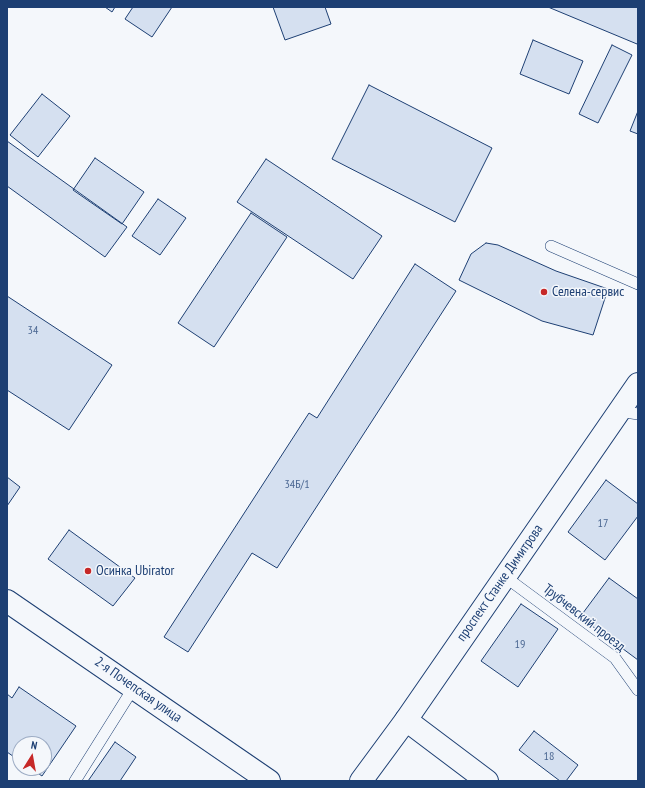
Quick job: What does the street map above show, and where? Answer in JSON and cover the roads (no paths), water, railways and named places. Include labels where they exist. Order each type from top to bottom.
[{"type":"main road","name":"проспект Станке Димитрова","points":[[361,781],[406,720],[504,576],[629,412],[638,384]]},
{"type":"main road","name":"2-я Почепская улица","points":[[7,601],[269,781]]},
{"type":"main road","points":[[406,720],[487,781]]},
{"type":"lane","points":[[551,246],[638,284]]},
{"type":"lane","name":"Трубчевский проезд","points":[[504,576],[615,658],[638,690]]},
{"type":"lane","points":[[75,781],[134,687]]},
{"type":"place","name":"Селена-сервис","points":[[544,292]]},
{"type":"place","name":"Осинка Ubirator","points":[[88,571]]}]
